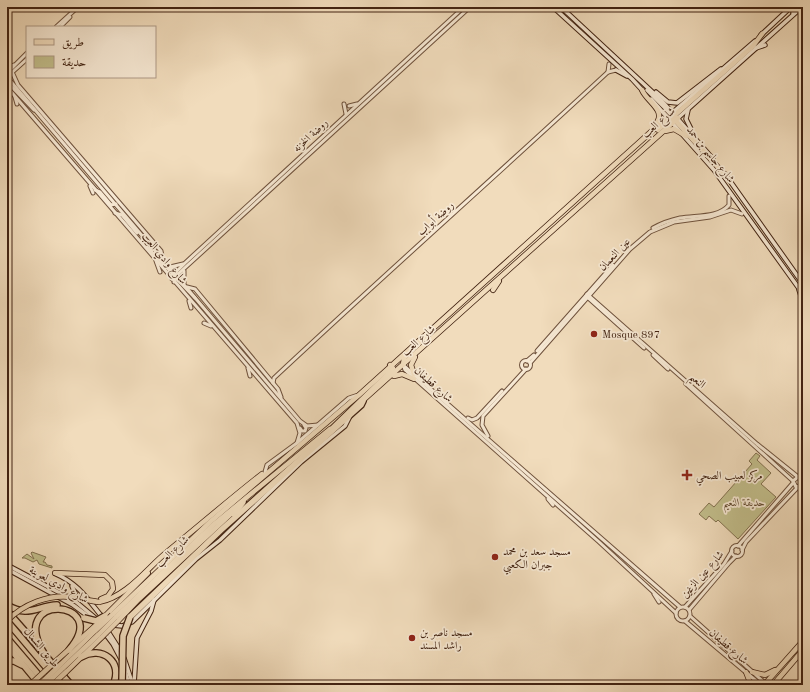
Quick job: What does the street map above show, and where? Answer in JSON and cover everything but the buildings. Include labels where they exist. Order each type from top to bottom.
[{"type":"highway","points":[[122,685],[123,636],[130,617],[221,530],[352,413],[363,401]]},
{"type":"highway","points":[[294,464],[301,462]]},
{"type":"highway","points":[[221,530],[243,502]]},
{"type":"highway","points":[[196,559],[227,525]]},
{"type":"highway","points":[[7,605],[19,611],[28,612],[60,605],[71,608],[84,618],[96,621],[112,616]]},
{"type":"highway","points":[[45,655],[36,640],[35,629],[39,618],[46,612],[53,609],[69,611],[79,621],[79,637],[69,650]]},
{"type":"highway","points":[[7,611],[71,685]]},
{"type":"highway","name":"طريق الشمال","points":[[7,621],[61,685]]},
{"type":"highway","name":"طريق الشمال","points":[[7,638],[46,685]]},
{"type":"highway","points":[[7,645],[39,685]]},
{"type":"highway","points":[[81,657],[94,652],[109,657],[116,671],[113,685]]},
{"type":"highway","points":[[7,660],[17,662],[28,671]]},
{"type":"main road","name":"شارع جاسم بن حمد","points":[[553,7],[673,117],[686,136],[714,170],[803,294]]},
{"type":"main road","name":"شارع جاسم بن حمد","points":[[561,7],[639,78],[673,117],[708,152],[803,284]]},
{"type":"main road","name":"شارع العب","points":[[112,616],[248,496],[329,430],[418,353],[640,150],[724,68],[791,7]]},
{"type":"main road","points":[[791,17],[797,7]]},
{"type":"main road","name":"شارع العب","points":[[112,616],[176,555],[298,444],[360,395],[392,364],[634,147],[705,92],[802,7]]},
{"type":"main road","points":[[616,172],[636,148],[751,48],[762,34]]},
{"type":"main road","points":[[755,48],[765,45]]},
{"type":"main road","points":[[605,54],[612,57],[632,74],[726,176]]},
{"type":"main road","points":[[639,78],[666,100],[675,104],[682,101],[716,71],[724,68]]},
{"type":"main road","points":[[616,70],[632,79]]},
{"type":"main road","points":[[634,147],[637,141],[657,123],[659,117],[657,108],[642,90]]},
{"type":"main road","points":[[705,92],[688,110],[686,119],[689,127],[707,148],[708,152]]},
{"type":"main road","points":[[640,150],[645,148],[667,129],[677,130],[686,136]]},
{"type":"main road","points":[[714,170],[725,190]]},
{"type":"main road","points":[[584,205],[591,195]]},
{"type":"main road","points":[[747,221],[761,234]]},
{"type":"main road","points":[[546,235],[562,225]]},
{"type":"main road","points":[[493,290],[506,272]]},
{"type":"main road","points":[[795,282],[802,299]]},
{"type":"main road","points":[[329,430],[392,370],[392,364],[403,365],[404,358],[436,325]]},
{"type":"main road","points":[[436,336],[449,329]]},
{"type":"main road","points":[[381,385],[400,374],[406,374],[414,377],[412,364],[418,353]]},
{"type":"main road","points":[[55,573],[86,595],[105,620],[117,626],[130,624],[196,559],[220,540],[301,462],[345,426],[352,413]]},
{"type":"main road","points":[[7,621],[23,608],[47,599],[70,596],[99,600],[110,599],[121,593],[166,553],[298,444]]},
{"type":"main road","points":[[31,685],[81,657],[98,632],[112,616],[139,599],[248,496]]},
{"type":"main road","points":[[39,685],[61,667],[98,632],[138,582],[166,553]]},
{"type":"main road","points":[[138,582],[176,555]]},
{"type":"main road","name":"شارع وادي لعوينة","points":[[7,565],[64,595],[91,613],[109,632],[123,655],[134,685]]},
{"type":"main road","name":"شارع وادي لعوينة","points":[[7,569],[73,605],[93,620],[113,644],[124,667],[130,685]]},
{"type":"main road","points":[[55,573],[105,574],[112,582],[113,589],[108,596],[99,600]]},
{"type":"main road","points":[[64,595],[72,596],[75,593],[69,582]]},
{"type":"main road","points":[[134,685],[136,641],[141,628],[151,611],[154,600]]},
{"type":"main road","points":[[52,685],[69,650],[98,632]]},
{"type":"main road","points":[[764,685],[803,642]]},
{"type":"main road","points":[[773,685],[772,681],[803,642]]},
{"type":"main road","points":[[773,685],[803,650]]},
{"type":"main road","points":[[752,672],[767,675],[782,666]]},
{"type":"main road","points":[[46,685],[61,667]]},
{"type":"main road","points":[[746,672],[751,685]]},
{"type":"street","points":[[57,26],[80,7]]},
{"type":"street","points":[[61,26],[80,7]]},
{"type":"street","name":"روضة الخزنه","points":[[175,275],[184,269],[346,114],[464,7]]},
{"type":"street","name":"روضة الخزنه","points":[[175,275],[185,263],[199,253],[470,7]]},
{"type":"street","points":[[7,73],[26,54]]},
{"type":"street","points":[[7,77],[26,60]]},
{"type":"street","points":[[7,68],[16,64]]},
{"type":"street","points":[[608,72],[609,64]]},
{"type":"street","name":"روضة أبواب","points":[[274,378],[608,72],[616,70]]},
{"type":"street","name":"شارع وادي العب","points":[[12,72],[19,86],[39,114],[86,172],[116,204],[170,267],[175,275],[188,287],[199,302],[303,424]]},
{"type":"street","name":"شارع وادي العب","points":[[7,77],[85,162],[161,251],[163,260]]},
{"type":"street","points":[[13,84],[19,86]]},
{"type":"street","points":[[7,86],[10,85],[30,108],[36,108]]},
{"type":"street","name":"شارع وادي العب","points":[[7,86],[88,181],[94,192],[137,237],[189,300],[299,426]]},
{"type":"street","points":[[14,96],[17,104]]},
{"type":"street","points":[[349,106],[359,103]]},
{"type":"street","points":[[344,104],[346,114]]},
{"type":"street","points":[[345,121],[352,109]]},
{"type":"street","points":[[26,115],[34,118]]},
{"type":"street","points":[[85,162],[86,172]]},
{"type":"street","points":[[94,192],[100,192],[111,205],[116,204]]},
{"type":"street","points":[[729,196],[729,205],[734,206],[731,210],[742,214]]},
{"type":"street","name":"عين النعمان","points":[[529,362],[628,248],[649,230],[674,219],[717,212],[729,205]]},
{"type":"street","name":"عين النعمان","points":[[587,296],[630,249],[656,229],[674,222],[710,217],[731,210]]},
{"type":"street","points":[[115,213],[122,215],[142,236]]},
{"type":"street","points":[[130,236],[137,237]]},
{"type":"street","points":[[143,245],[152,251],[175,275],[173,281]]},
{"type":"street","points":[[155,259],[160,272]]},
{"type":"street","points":[[170,267],[185,263]]},
{"type":"street","points":[[184,269],[183,278],[185,284]]},
{"type":"street","points":[[173,281],[177,279],[199,302]]},
{"type":"street","name":"شارع وادي العب","points":[[188,287],[195,289],[279,390],[281,399]]},
{"type":"street","name":"النعيم","points":[[587,296],[757,444],[798,477],[803,479]]},
{"type":"street","name":"النعيم","points":[[587,296],[798,487]]},
{"type":"street","points":[[189,300],[191,308]]},
{"type":"street","points":[[204,323],[212,326]]},
{"type":"street","points":[[217,323],[223,324]]},
{"type":"street","points":[[468,418],[472,420],[477,418],[522,367],[523,362],[529,362],[530,368],[526,369],[485,413],[482,422],[488,436]]},
{"type":"street","name":"شارع قطيفان","points":[[403,365],[405,370],[450,406],[680,607]]},
{"type":"street","points":[[248,366],[250,376]]},
{"type":"street","points":[[254,367],[261,369]]},
{"type":"street","points":[[522,367],[526,369]]},
{"type":"street","name":"شارع قطيفان","points":[[414,377],[676,613]]},
{"type":"street","points":[[269,379],[274,378],[273,383]]},
{"type":"street","name":"شارع العب","points":[[298,444],[349,398],[360,395]]},
{"type":"street","points":[[450,406],[462,413]]},
{"type":"street","points":[[477,418],[477,421],[482,422]]},
{"type":"street","points":[[299,426],[302,431],[305,431],[306,428],[303,424]]},
{"type":"street","points":[[303,424],[309,426],[318,425]]},
{"type":"street","points":[[298,444],[300,433],[299,426]]},
{"type":"street","points":[[522,466],[528,475]]},
{"type":"street","name":"شارع عين الزغين","points":[[738,546],[798,477]]},
{"type":"street","points":[[742,550],[738,546],[734,547],[732,551],[736,556],[741,555],[746,542],[798,487],[803,484]]},
{"type":"street","points":[[798,487],[803,489]]},
{"type":"street","points":[[545,495],[553,505]]},
{"type":"street","name":"شارع عين الزغين","points":[[684,607],[724,564],[732,551]]},
{"type":"street","name":"شارع عين الزغين","points":[[689,610],[736,556]]},
{"type":"street","points":[[615,561],[622,563]]},
{"type":"street","points":[[648,587],[659,602]]},
{"type":"street","points":[[680,607],[684,607],[689,610],[690,616],[685,621],[678,620],[676,613],[680,607]]},
{"type":"street","name":"شارع قطيفان","points":[[690,616],[752,672],[764,685]]},
{"type":"street","name":"شارع قطيفان","points":[[685,621],[746,672],[764,685]]},
{"type":"green space","name":"حديقة النعيم","points":[[756,453],[760,456],[757,460],[771,473],[761,484],[776,497],[738,539],[718,520],[716,522],[709,516],[706,520],[699,514],[709,503],[714,507],[752,464],[749,461]]},
{"type":"green space","points":[[32,552],[46,557],[43,562],[52,566],[52,568],[39,564],[37,560],[33,562],[22,558],[27,554],[34,559],[31,553]]},
{"type":"place","name":"Mosque 897","points":[[594,334]]},
{"type":"place","name":"مركز لعبيب الصحي","points":[[687,475]]},
{"type":"place","name":"مسجد سعد بن محمد جبران الكعبي","points":[[495,557]]},
{"type":"place","name":"مسجد ناصر بن راشد المسند","points":[[412,638]]}]
